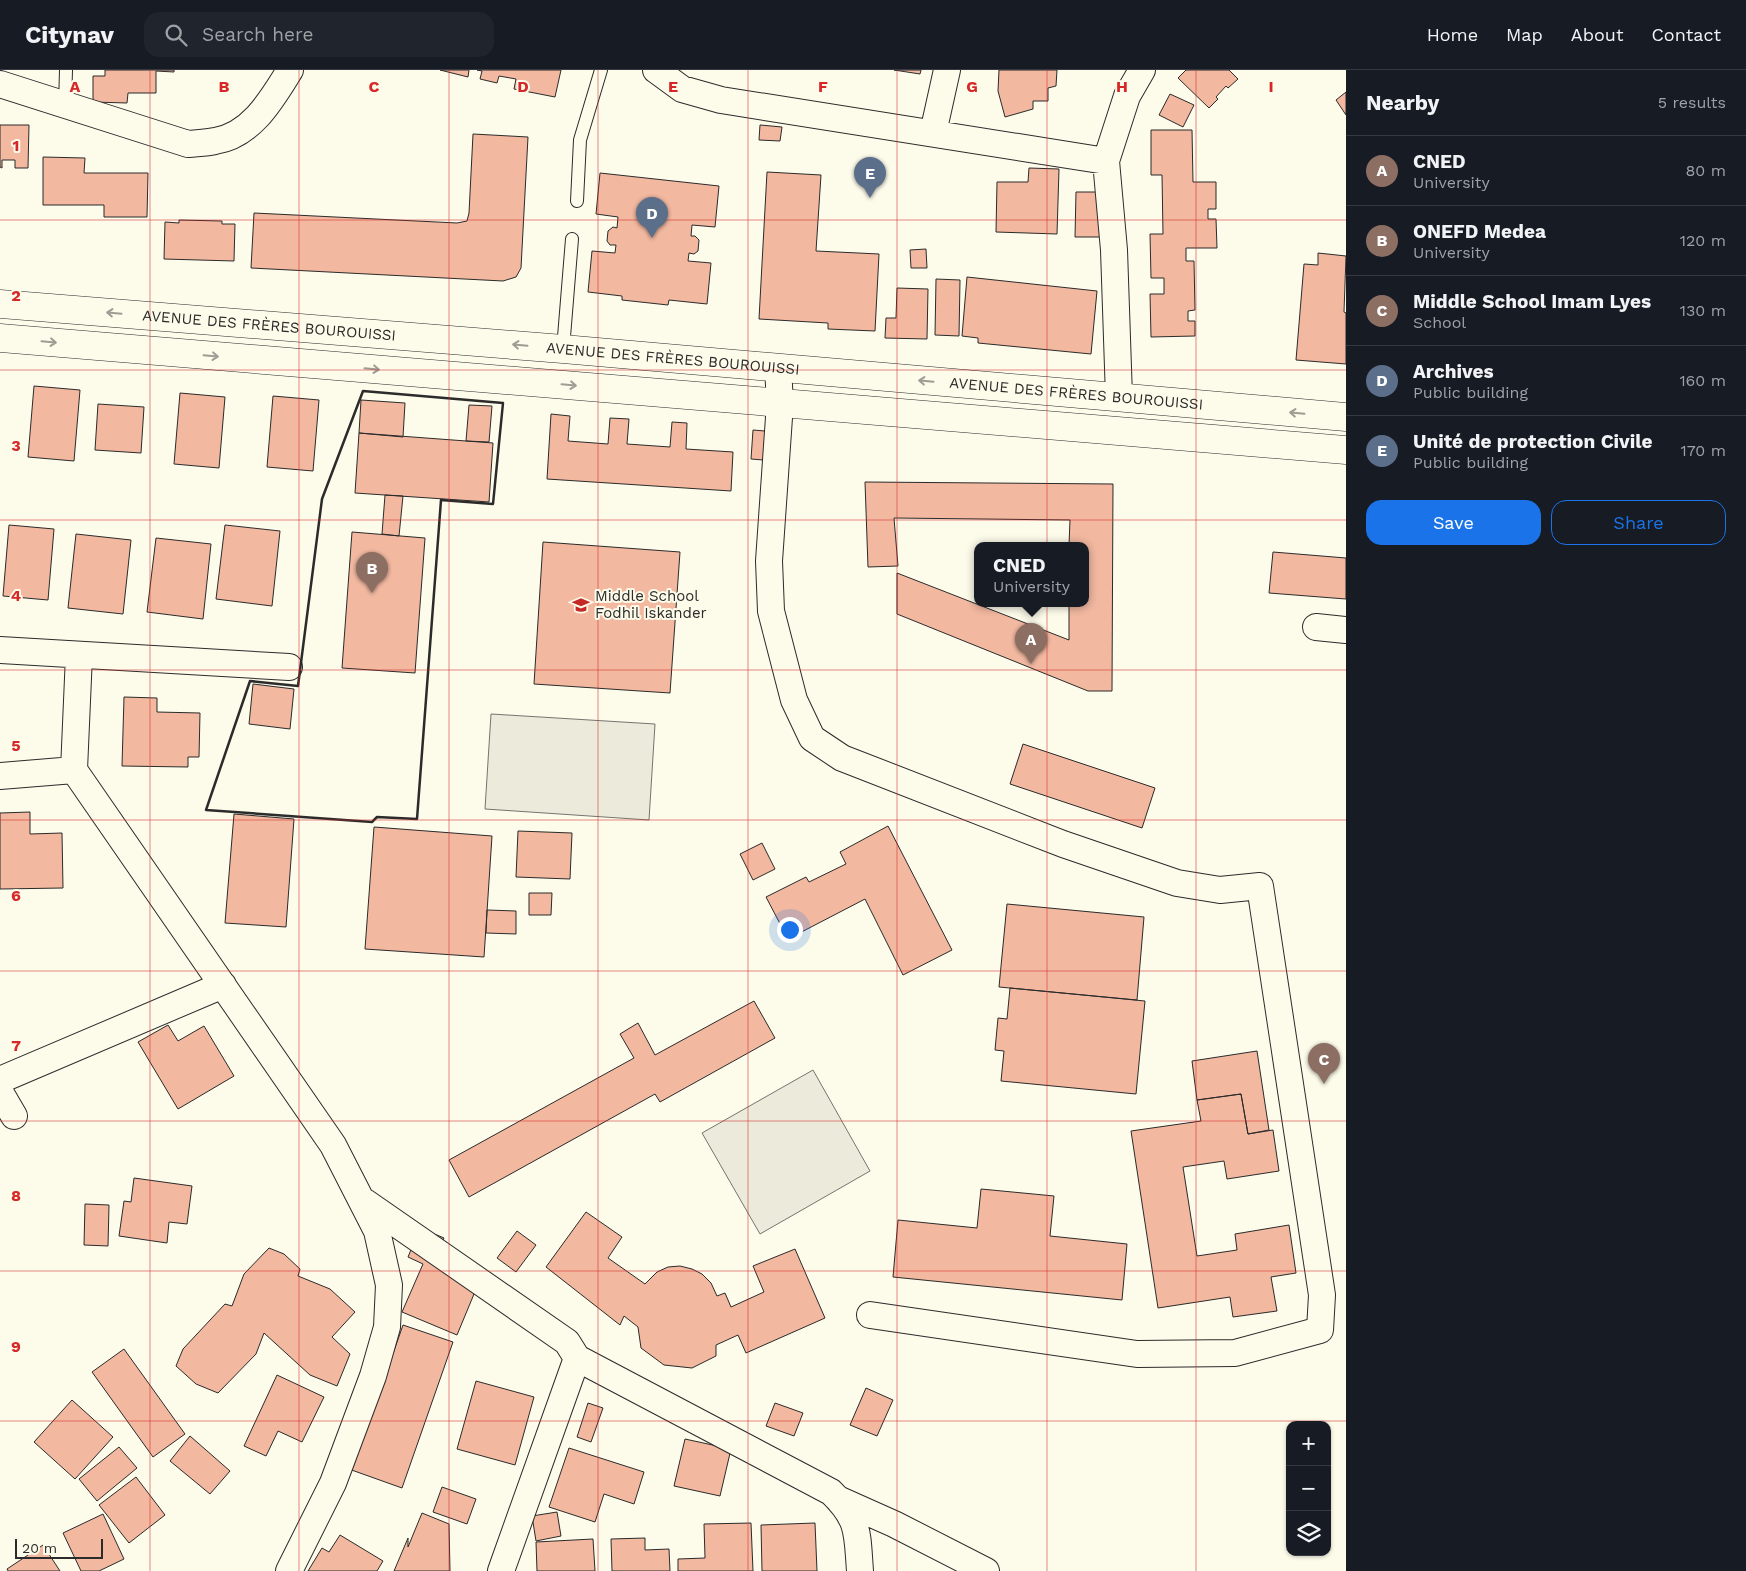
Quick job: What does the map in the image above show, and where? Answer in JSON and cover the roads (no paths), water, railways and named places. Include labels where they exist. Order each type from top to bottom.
[{"type":"main road","name":"AVENUE DES FRÈRES BOUROUISSI","points":[[0,304],[563,349],[1346,417]]},
{"type":"main road","points":[[0,338],[1346,450]]},
{"type":"street","points":[[0,84],[188,144],[217,141],[243,130],[269,102],[290,70]]},
{"type":"street","points":[[656,70],[682,89],[721,100],[1106,161]]},
{"type":"street","points":[[933,133],[947,70]]},
{"type":"street","points":[[1119,398],[1114,250],[1106,161],[1128,96],[1142,70]]},
{"type":"street","points":[[778,368],[780,403],[769,561],[771,611],[794,700],[812,738],[851,762],[1062,844],[1177,883],[1220,890],[1260,886],[1322,1295],[1320,1330],[1235,1353],[1137,1354],[870,1315]]},
{"type":"street","points":[[1316,627],[1346,630]]},
{"type":"street","points":[[0,650],[290,668]]},
{"type":"street","points":[[79,655],[74,770],[333,1145],[378,1231],[389,1285],[387,1327],[373,1376],[333,1483],[289,1571]]},
{"type":"street","points":[[0,776],[74,770]]},
{"type":"street","points":[[0,1080],[223,985]]},
{"type":"street","points":[[0,1092],[14,1116]]},
{"type":"street","points":[[362,1200],[567,1342],[577,1358],[831,1492],[846,1508],[856,1526],[860,1571]]},
{"type":"street","points":[[501,1571],[577,1358]]},
{"type":"street","points":[[838,1499],[894,1524],[986,1571]]},
{"type":"lane","points":[[65,106],[66,70]]},
{"type":"lane","points":[[577,201],[580,140],[601,70]]},
{"type":"lane","points":[[563,349],[572,239]]},
{"type":"place","name":"Unité de protection Civile","points":[[870,198]]},
{"type":"place","name":"Archives","points":[[652,238]]},
{"type":"place","name":"ONEFD Medea","points":[[372,593]]},
{"type":"place","name":"Middle School Fodhil Iskander","points":[[581,605]]},
{"type":"place","name":"CNED","points":[[1031,664]]},
{"type":"place","name":"Middle School Imam Lyes","points":[[1324,1084]]}]
